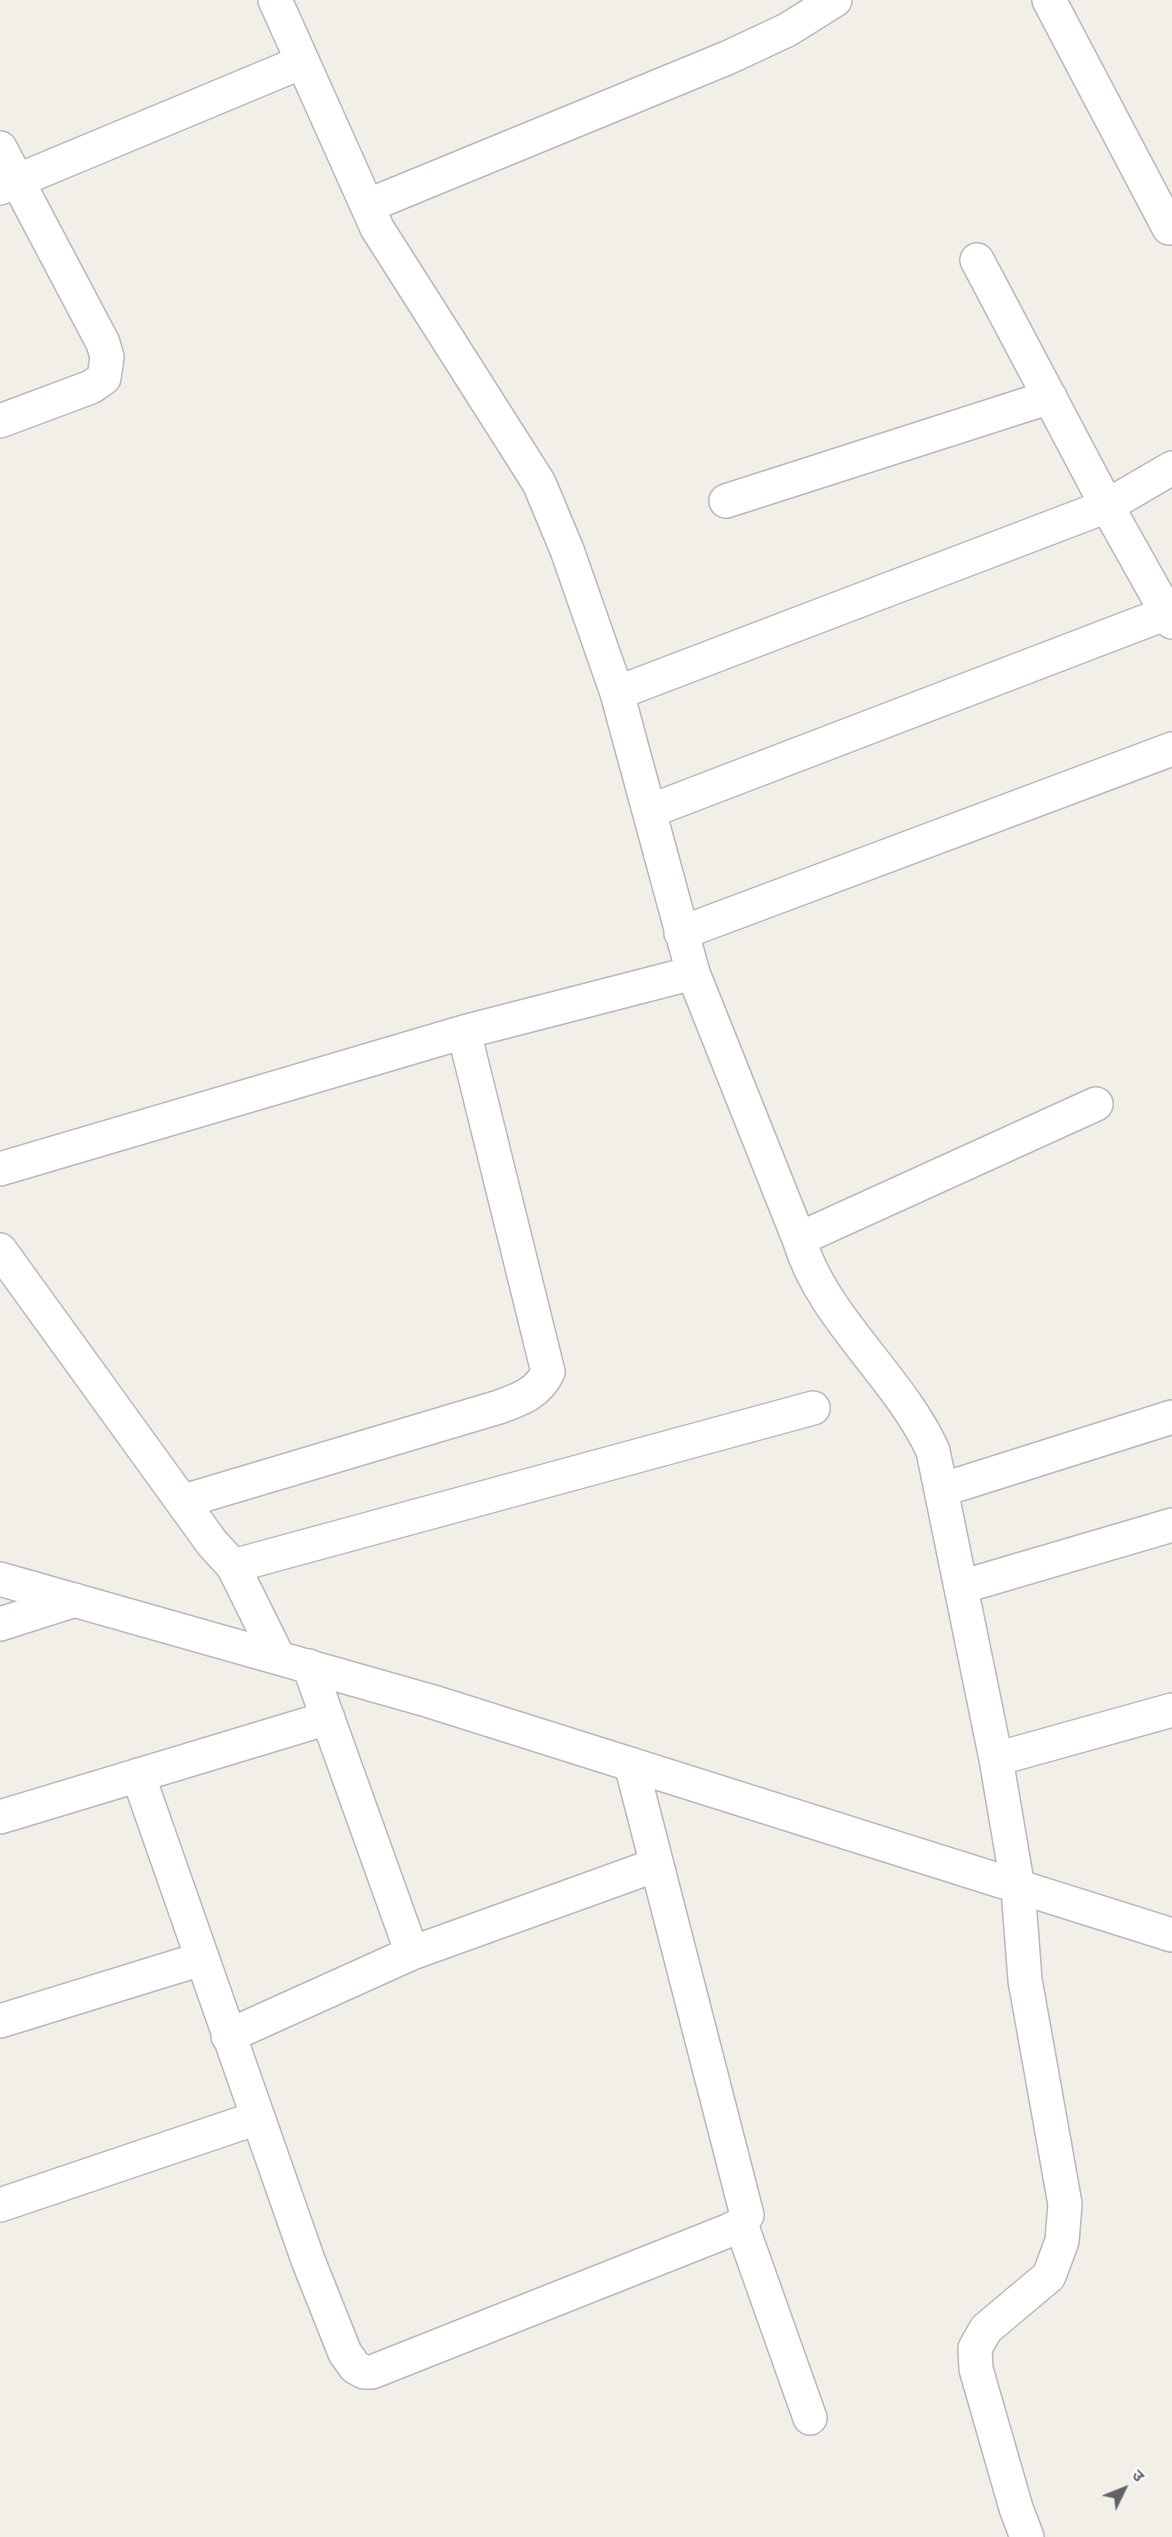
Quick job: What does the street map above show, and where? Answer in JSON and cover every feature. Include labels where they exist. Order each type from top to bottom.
[{"type":"street","points":[[275,0],[377,228],[539,483],[567,550],[617,693],[693,973],[799,1239],[806,1262],[825,1295],[921,1423],[933,1451],[996,1759],[1018,1888],[1025,1980],[1065,2204],[1062,2241],[1049,2276],[986,2329],[975,2348],[976,2369],[1016,2508],[1027,2537]]},
{"type":"street","points":[[367,206],[727,58],[787,30],[835,0]]},
{"type":"street","points":[[1049,0],[1169,228]]},
{"type":"street","points":[[8,185],[302,62]]},
{"type":"street","points":[[0,148],[8,185],[103,343],[107,357],[104,378],[91,387],[0,421]]},
{"type":"street","points":[[650,811],[1170,617],[1107,506],[977,260]]},
{"type":"street","points":[[726,501],[1050,397]]},
{"type":"street","points":[[617,693],[1107,506],[1172,468]]},
{"type":"street","points":[[681,933],[1172,749]]},
{"type":"street","points":[[0,1169],[464,1032],[693,973]]},
{"type":"street","points":[[184,1502],[500,1407],[528,1395],[542,1384],[548,1371],[464,1032]]},
{"type":"street","points":[[799,1239],[1096,1104]]},
{"type":"street","points":[[0,1250],[212,1543],[233,1566],[278,1657]]},
{"type":"street","points":[[233,1566],[813,1408]]},
{"type":"street","points":[[941,1490],[1172,1417]]},
{"type":"street","points":[[961,1587],[1172,1526]]},
{"type":"street","points":[[0,1578],[430,1701],[1172,1935]]},
{"type":"street","points":[[0,1624],[75,1600]]},
{"type":"street","points":[[309,1666],[412,1953]]},
{"type":"street","points":[[996,1759],[1172,1710]]},
{"type":"street","points":[[0,1817],[328,1718]]},
{"type":"street","points":[[138,1775],[308,2259],[345,2353],[355,2367],[364,2372],[383,2369],[741,2224],[747,2215],[631,1764]]},
{"type":"street","points":[[228,2036],[412,1953],[656,1864]]},
{"type":"street","points":[[0,2021],[201,1959]]},
{"type":"street","points":[[0,2205],[258,2118]]},
{"type":"street","points":[[741,2224],[810,2418]]}]
